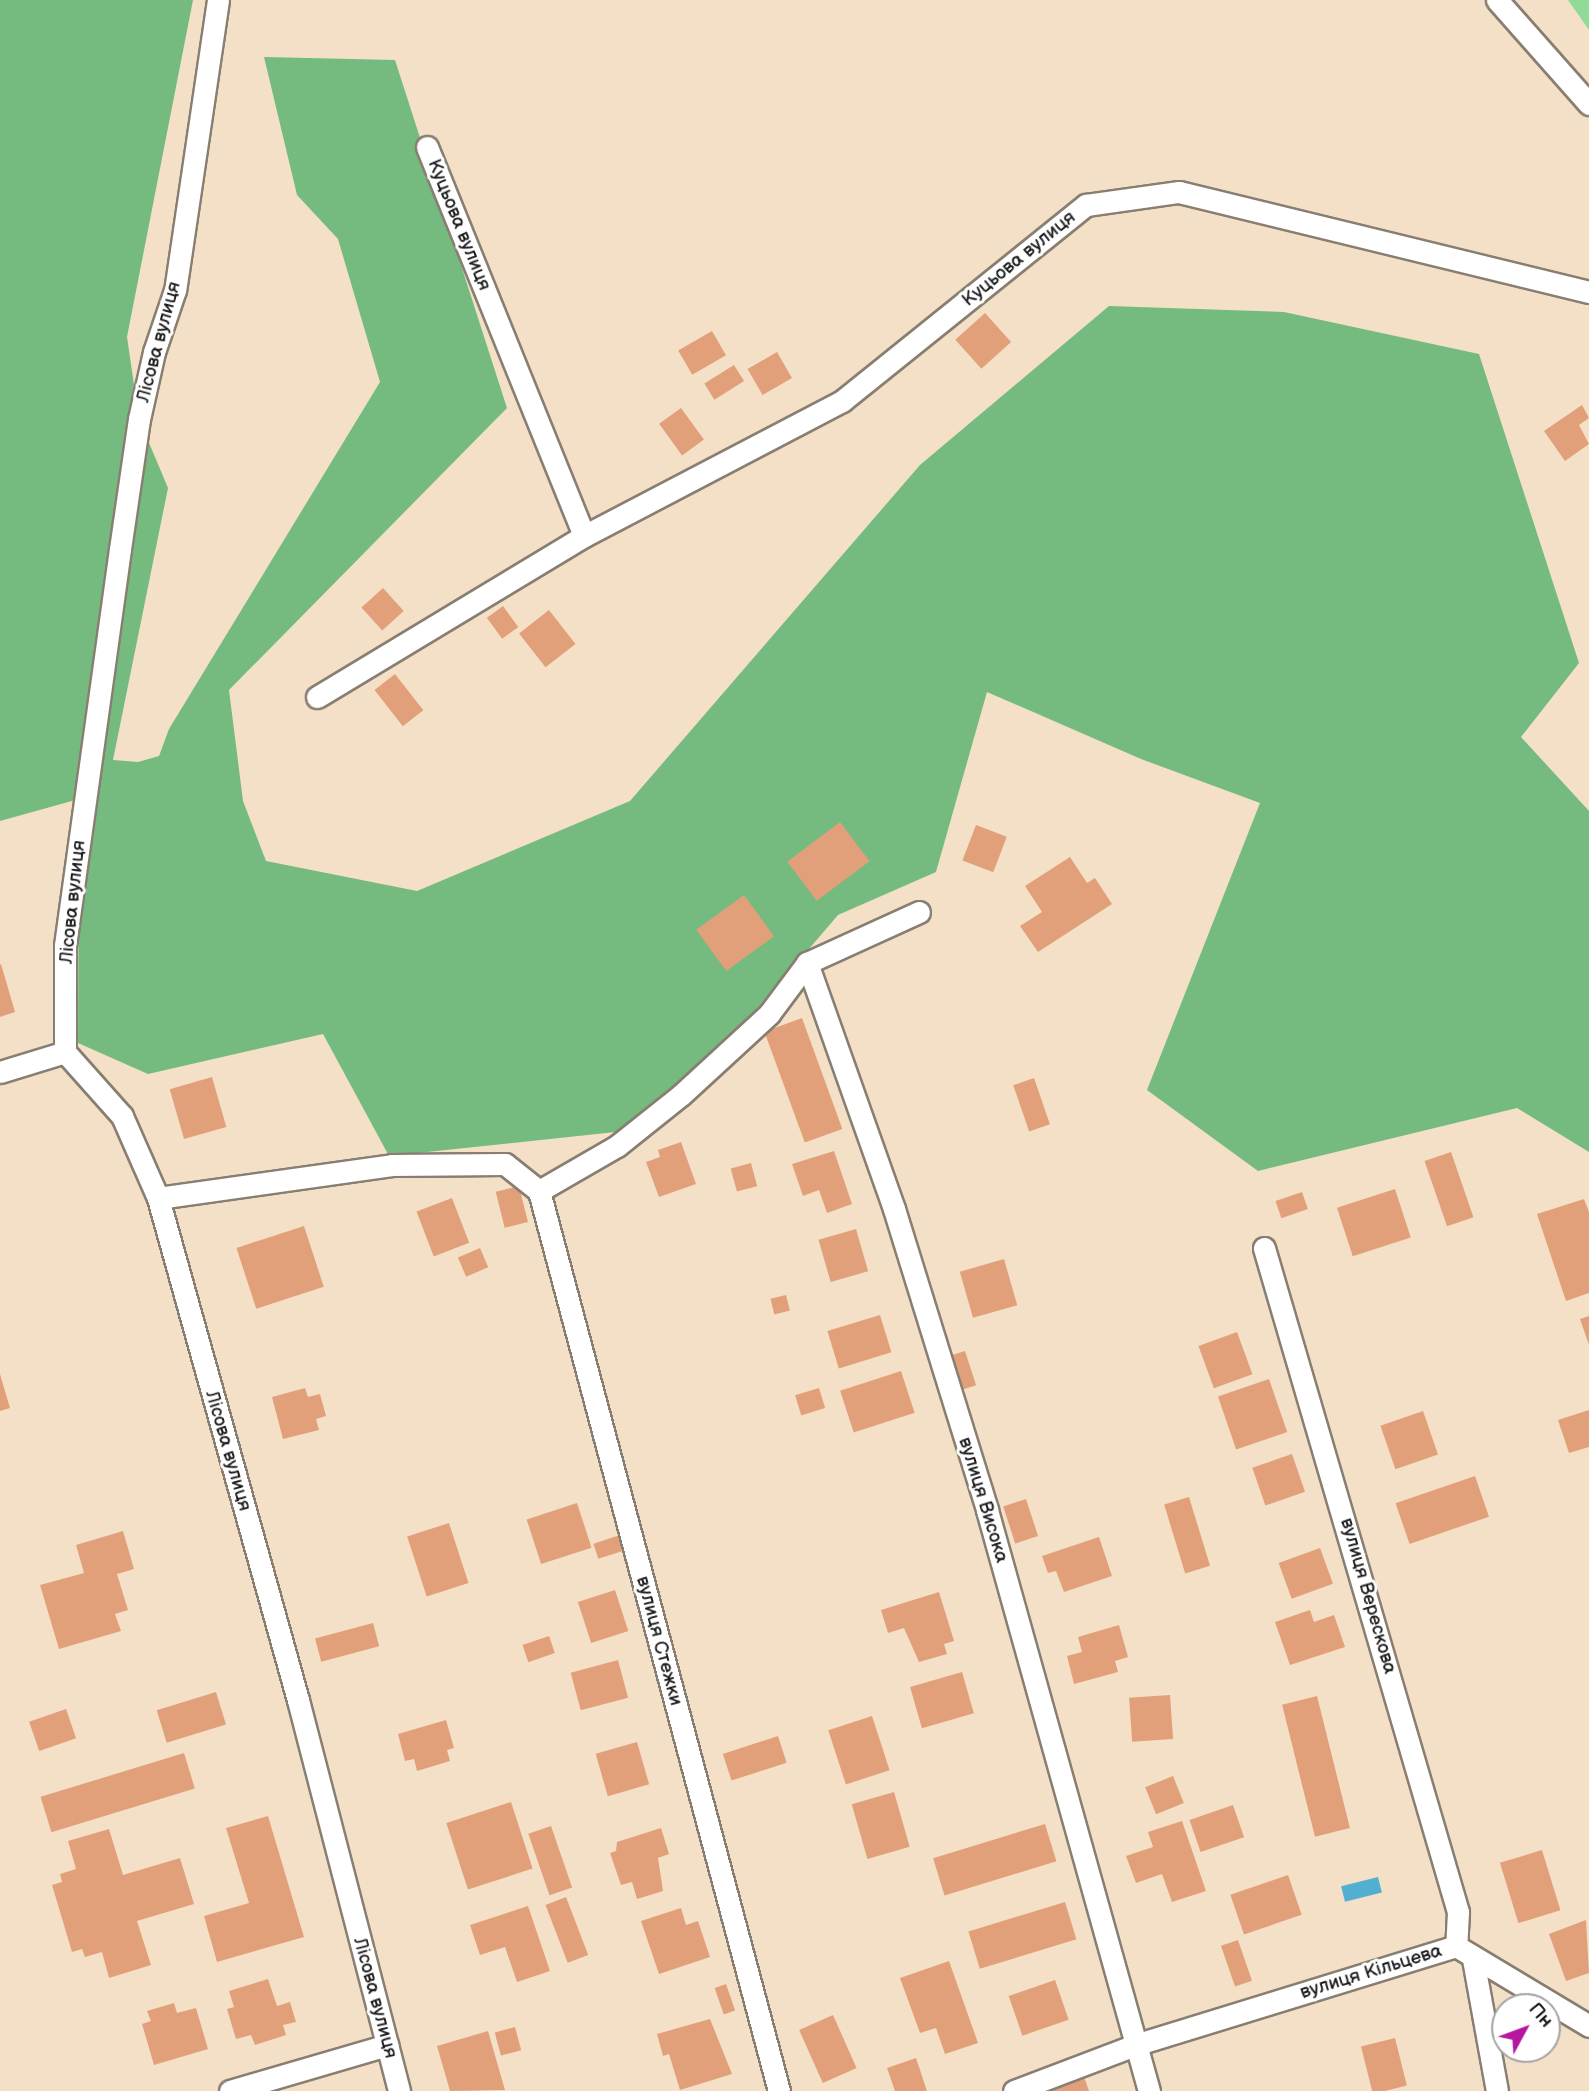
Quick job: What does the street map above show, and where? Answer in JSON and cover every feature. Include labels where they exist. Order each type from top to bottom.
[{"type":"street","name":"Лісова вулиця","points":[[219,0],[175,290],[154,352],[139,418],[65,945],[65,1052],[122,1116],[158,1198],[298,1700],[399,2091]]},
{"type":"street","points":[[1497,0],[1589,104]]},
{"type":"street","name":"Куцьова вулиця","points":[[427,147],[584,536]]},
{"type":"street","name":"Куцьова вулиця","points":[[317,696],[584,536],[842,401],[1086,205],[1179,192],[1589,292]]},
{"type":"street","points":[[158,1198],[392,1165],[505,1164],[539,1191],[617,1146],[681,1095],[769,1014],[807,963],[919,912]]},
{"type":"street","name":"вулиця Висока","points":[[807,963],[894,1209],[987,1510],[1138,2044]]},
{"type":"street","points":[[0,1072],[65,1052]]},
{"type":"street","name":"вулиця Стежки","points":[[539,1191],[779,2091]]},
{"type":"street","name":"вулиця Верескова","points":[[1264,1248],[1458,1912],[1456,1946]]},
{"type":"street","name":"вулиця Кільцева","points":[[1014,2091],[1138,2044],[1456,1946],[1473,1959],[1589,2026]]},
{"type":"street","points":[[1473,1959],[1497,2091]]},
{"type":"street","points":[[1138,2044],[1149,2091]]},
{"type":"street","points":[[230,2091],[387,2045]]},
{"type":"green space","points":[[0,0],[193,0],[127,337],[139,419],[168,488],[113,760],[138,762],[159,756],[169,729],[380,382],[338,239],[297,195],[264,57],[395,60],[507,408],[229,690],[243,801],[266,861],[417,891],[630,801],[920,465],[1109,306],[1284,312],[1479,354],[1579,663],[1521,737],[1589,811],[1589,1152],[1517,1108],[1258,1171],[1147,1090],[1260,803],[1141,759],[987,692],[936,872],[838,915],[725,1047],[625,1131],[389,1156],[323,1034],[148,1074],[78,1043],[79,799],[0,821]]},
{"type":"green space","points":[[1568,0],[1589,0],[1589,30]]},
{"type":"water","points":[[1378,1877],[1382,1893],[1345,1902],[1341,1886]]},
{"type":"building","points":[[985,313],[1011,342],[981,369],[955,340]]},
{"type":"building","points":[[712,331],[726,355],[692,375],[678,350]]},
{"type":"building","points":[[777,352],[792,378],[763,395],[748,369]]},
{"type":"building","points":[[734,365],[744,381],[714,400],[704,384]]},
{"type":"building","points":[[1582,405],[1589,418],[1579,425],[1589,444],[1565,461],[1544,431]]},
{"type":"building","points":[[681,408],[704,440],[682,455],[659,424]]},
{"type":"building","points":[[383,588],[404,611],[382,630],[361,607]]},
{"type":"building","points":[[503,606],[518,627],[502,639],[487,618]]},
{"type":"building","points":[[549,610],[575,644],[546,667],[519,633]]},
{"type":"building","points":[[395,674],[423,710],[403,726],[375,690]]},
{"type":"building","points":[[840,822],[869,861],[817,901],[787,862]]},
{"type":"building","points":[[976,825],[1007,837],[993,872],[962,860]]},
{"type":"building","points":[[1070,857],[1087,883],[1095,878],[1112,904],[1038,952],[1020,926],[1042,912],[1025,886]]},
{"type":"building","points":[[744,895],[774,936],[726,971],[696,930]]},
{"type":"building","points":[[0,965],[15,1012],[0,1017]]},
{"type":"building","points":[[802,1018],[842,1129],[805,1143],[764,1032]]},
{"type":"building","points":[[212,1077],[226,1127],[184,1139],[170,1089]]},
{"type":"building","points":[[1034,1078],[1050,1124],[1029,1131],[1013,1085]]},
{"type":"building","points":[[681,1142],[696,1184],[659,1197],[646,1162],[660,1157],[658,1150]]},
{"type":"building","points":[[834,1151],[852,1204],[827,1213],[819,1190],[803,1196],[792,1164]]},
{"type":"building","points":[[1451,1152],[1473,1217],[1447,1226],[1425,1161]]},
{"type":"building","points":[[751,1163],[757,1186],[737,1192],[731,1168]]},
{"type":"building","points":[[519,1186],[528,1222],[505,1228],[496,1192]]},
{"type":"building","points":[[1395,1189],[1411,1238],[1353,1256],[1337,1208]]},
{"type":"building","points":[[1302,1192],[1308,1209],[1281,1218],[1276,1201]]},
{"type":"building","points":[[452,1198],[469,1243],[434,1256],[417,1212]]},
{"type":"building","points":[[1584,1199],[1589,1212],[1589,1293],[1566,1301],[1537,1214]]},
{"type":"building","points":[[304,1226],[324,1287],[256,1309],[236,1248]]},
{"type":"building","points":[[856,1229],[868,1271],[831,1282],[819,1240]]},
{"type":"building","points":[[480,1248],[488,1267],[466,1277],[458,1257]]},
{"type":"building","points":[[1004,1259],[1017,1305],[973,1318],[960,1272]]},
{"type":"building","points":[[786,1295],[790,1311],[774,1314],[770,1299]]},
{"type":"building","points":[[880,1315],[891,1352],[839,1368],[827,1331]]},
{"type":"building","points":[[1589,1316],[1589,1345],[1580,1319]]},
{"type":"building","points":[[1237,1332],[1252,1374],[1214,1388],[1198,1346]]},
{"type":"building","points":[[965,1351],[976,1385],[958,1391],[947,1357]]},
{"type":"building","points":[[901,1371],[915,1413],[854,1433],[840,1391]]},
{"type":"building","points":[[0,1374],[10,1408],[0,1411]]},
{"type":"building","points":[[1269,1379],[1287,1432],[1236,1450],[1218,1397]]},
{"type":"building","points":[[305,1388],[308,1397],[320,1394],[326,1416],[316,1419],[319,1430],[283,1439],[272,1397]]},
{"type":"building","points":[[819,1388],[825,1408],[801,1415],[795,1395]]},
{"type":"building","points":[[1589,1410],[1589,1447],[1569,1453],[1558,1420]]},
{"type":"building","points":[[1423,1411],[1438,1454],[1395,1469],[1380,1426]]},
{"type":"building","points":[[1292,1454],[1305,1492],[1265,1505],[1252,1468]]},
{"type":"building","points":[[1475,1476],[1489,1517],[1410,1544],[1396,1503]]},
{"type":"building","points":[[1189,1497],[1210,1566],[1185,1573],[1164,1505]]},
{"type":"building","points":[[1026,1499],[1038,1536],[1015,1544],[1003,1506]]},
{"type":"building","points":[[577,1503],[592,1548],[541,1564],[527,1519]]},
{"type":"building","points":[[449,1523],[468,1583],[427,1597],[407,1537]]},
{"type":"building","points":[[123,1531],[134,1569],[117,1574],[128,1610],[115,1614],[121,1631],[59,1649],[40,1585],[84,1573],[76,1545]]},
{"type":"building","points":[[620,1535],[625,1550],[598,1559],[593,1544]]},
{"type":"building","points":[[1099,1537],[1112,1576],[1064,1592],[1056,1571],[1048,1573],[1042,1556]]},
{"type":"building","points":[[1320,1548],[1333,1584],[1292,1599],[1279,1563]]},
{"type":"building","points":[[615,1590],[628,1631],[591,1643],[578,1602]]},
{"type":"building","points":[[939,1592],[954,1641],[944,1644],[947,1654],[919,1662],[904,1628],[888,1633],[881,1610]]},
{"type":"building","points":[[1310,1610],[1314,1622],[1334,1615],[1345,1647],[1290,1665],[1275,1622]]},
{"type":"building","points":[[373,1623],[379,1646],[321,1662],[315,1639]]},
{"type":"building","points":[[1119,1625],[1128,1657],[1115,1661],[1118,1672],[1074,1684],[1067,1656],[1082,1652],[1078,1637]]},
{"type":"building","points":[[549,1636],[555,1653],[528,1662],[523,1645]]},
{"type":"building","points":[[618,1660],[628,1698],[581,1710],[571,1673]]},
{"type":"building","points":[[962,1672],[974,1713],[922,1728],[910,1687]]},
{"type":"building","points":[[216,1692],[226,1725],[167,1743],[157,1710]]},
{"type":"building","points":[[1170,1695],[1173,1739],[1132,1742],[1129,1698]]},
{"type":"building","points":[[1317,1696],[1350,1828],[1315,1837],[1282,1705]]},
{"type":"building","points":[[66,1709],[76,1738],[39,1751],[29,1722]]},
{"type":"building","points":[[872,1716],[890,1770],[846,1784],[828,1730]]},
{"type":"building","points":[[446,1720],[454,1748],[447,1750],[450,1761],[417,1771],[414,1759],[405,1761],[398,1734]]},
{"type":"building","points":[[778,1736],[787,1763],[731,1781],[723,1754]]},
{"type":"building","points":[[637,1742],[649,1784],[608,1796],[596,1754]]},
{"type":"building","points":[[184,1753],[195,1788],[51,1832],[41,1797]]},
{"type":"building","points":[[1173,1776],[1184,1803],[1156,1814],[1145,1787]]},
{"type":"building","points":[[894,1792],[910,1847],[867,1859],[852,1804]]},
{"type":"building","points":[[511,1802],[533,1869],[468,1890],[446,1823]]},
{"type":"building","points":[[1233,1805],[1244,1837],[1201,1852],[1190,1820]]},
{"type":"building","points":[[268,1816],[304,1937],[217,1962],[204,1916],[249,1903],[226,1828]]},
{"type":"building","points":[[1182,1821],[1206,1891],[1172,1902],[1162,1874],[1136,1883],[1126,1856],[1153,1847],[1148,1832]]},
{"type":"building","points":[[1045,1824],[1056,1861],[945,1896],[933,1858]]},
{"type":"building","points":[[551,1826],[572,1887],[549,1895],[528,1834]]},
{"type":"building","points":[[661,1828],[669,1854],[658,1858],[663,1891],[637,1899],[632,1882],[621,1885],[610,1853],[616,1851],[617,1842]]},
{"type":"building","points":[[109,1829],[123,1875],[180,1858],[194,1904],[137,1921],[151,1965],[109,1978],[102,1952],[85,1957],[82,1949],[72,1952],[52,1885],[62,1882],[60,1874],[76,1869],[68,1841]]},
{"type":"building","points":[[1542,1850],[1560,1910],[1518,1923],[1500,1863]]},
{"type":"building","points":[[1288,1875],[1302,1915],[1244,1935],[1230,1895]]},
{"type":"building","points":[[566,1897],[588,1955],[568,1963],[545,1905]]},
{"type":"building","points":[[1065,1902],[1076,1939],[980,1969],[968,1932]]},
{"type":"building","points":[[528,1906],[550,1971],[517,1982],[505,1947],[480,1955],[470,1925]]},
{"type":"building","points":[[681,1908],[686,1925],[698,1921],[710,1957],[659,1974],[641,1921]]},
{"type":"building","points":[[1586,1920],[1589,1973],[1566,1981],[1549,1934]]},
{"type":"building","points":[[1238,1940],[1252,1981],[1235,1987],[1221,1946]]},
{"type":"building","points":[[949,1961],[978,2043],[945,2054],[936,2028],[920,2033],[900,1978]]},
{"type":"building","points":[[268,1979],[277,2006],[290,2002],[296,2022],[283,2025],[286,2035],[255,2045],[251,2035],[236,2039],[227,2009],[234,2007],[229,1991]]},
{"type":"building","points":[[1055,1980],[1069,2020],[1022,2036],[1009,1996]]},
{"type":"building","points":[[726,1984],[735,2010],[724,2014],[715,1988]]},
{"type":"building","points":[[174,2003],[177,2013],[196,2008],[208,2049],[154,2065],[142,2024],[151,2021],[147,2011]]},
{"type":"building","points":[[833,2015],[857,2068],[823,2083],[799,2030]]},
{"type":"building","points":[[710,2019],[732,2074],[680,2090],[669,2054],[663,2056],[657,2034]]},
{"type":"building","points":[[515,2027],[521,2050],[501,2056],[495,2032]]},
{"type":"building","points":[[488,2031],[505,2090],[450,2091],[437,2046]]},
{"type":"building","points":[[1395,2038],[1407,2086],[1372,2091],[1361,2046]]},
{"type":"building","points":[[916,2058],[927,2091],[895,2091],[887,2068]]},
{"type":"building","points":[[1084,2077],[1089,2091],[1042,2091]]}]
